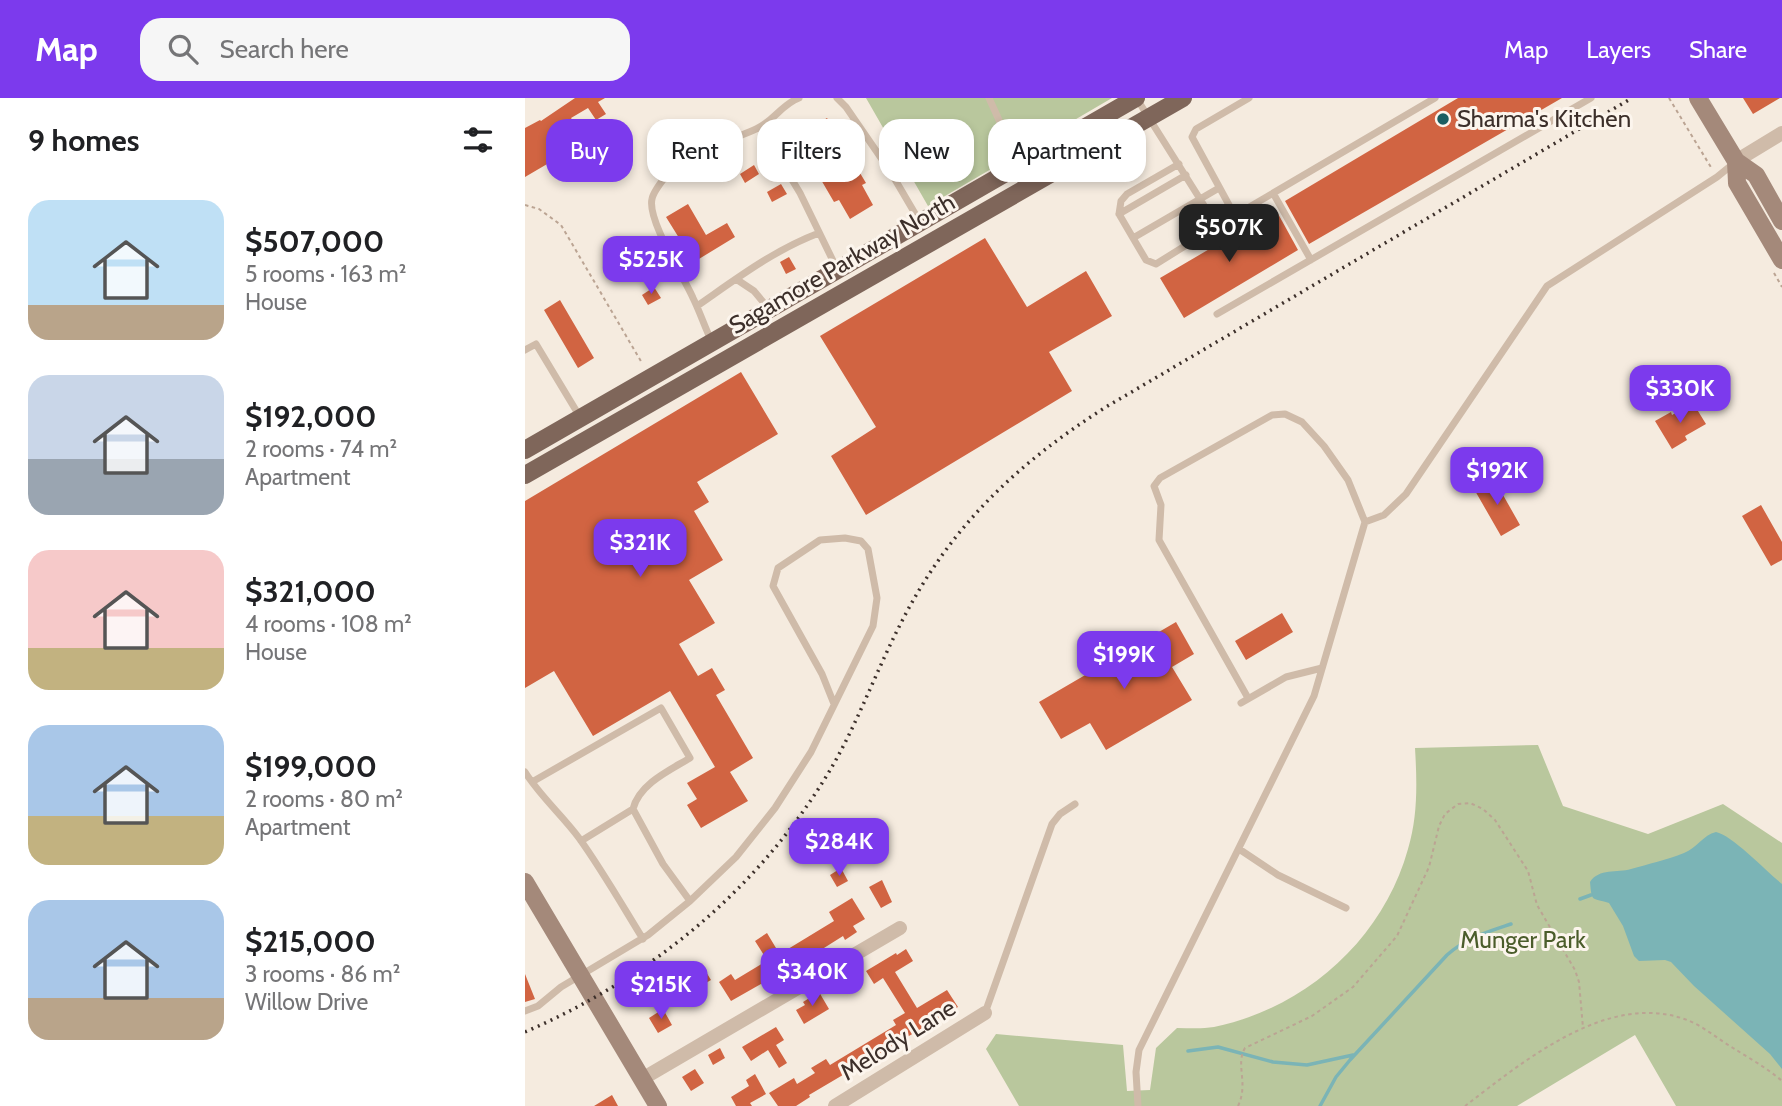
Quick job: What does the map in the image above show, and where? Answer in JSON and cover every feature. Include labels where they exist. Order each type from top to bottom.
[{"type":"main road","name":"Sagamore Parkway North","points":[[1100,119],[1137,98]]},
{"type":"main road","name":"Sagamore Parkway North","points":[[525,475],[1183,98]]},
{"type":"main road","points":[[1698,98],[1736,161],[1755,175],[1782,221]]},
{"type":"main road","points":[[1736,161],[1737,183],[1782,260]]},
{"type":"main road","name":"Sagamore Parkway North","points":[[525,450],[989,182]]},
{"type":"main road","points":[[525,882],[658,1106]]},
{"type":"street","points":[[1736,161],[1782,133]]},
{"type":"street","points":[[642,1080],[900,928]]},
{"type":"street","name":"Melody Lane","points":[[835,1106],[985,1013]]},
{"type":"lane","points":[[770,119],[790,101],[799,98]]},
{"type":"lane","points":[[837,98],[890,171],[920,222]]},
{"type":"lane","points":[[989,98],[998,119]]},
{"type":"lane","points":[[1137,98],[1217,226]]},
{"type":"lane","points":[[1235,216],[1193,141],[1193,133],[1249,98]]},
{"type":"lane","points":[[1179,164],[1127,194],[1121,201],[1119,214],[1146,260],[1156,264],[1435,98]]},
{"type":"lane","points":[[1217,314],[1591,98]]},
{"type":"lane","points":[[712,342],[660,233],[653,213],[652,199],[666,176],[682,165],[757,129]]},
{"type":"lane","points":[[1365,523],[1384,514],[1406,494],[1547,286],[1717,177],[1736,161]]},
{"type":"lane","points":[[1119,214],[1187,175]]},
{"type":"lane","points":[[794,182],[838,270]]},
{"type":"lane","points":[[1133,238],[1219,188]]},
{"type":"lane","points":[[1273,193],[1311,260]]},
{"type":"lane","points":[[697,306],[793,243],[819,233]]},
{"type":"lane","points":[[736,279],[754,291],[769,309]]},
{"type":"lane","points":[[525,350],[536,344],[580,418]]},
{"type":"lane","points":[[1138,1106],[1136,1072],[1139,1049],[1314,696],[1365,523],[1348,480],[1324,446],[1302,422],[1285,414],[1272,415],[1160,478],[1154,485],[1161,505],[1159,540],[1245,701],[1286,677],[1322,668]]},
{"type":"lane","points":[[525,1011],[538,1006],[561,987],[643,939],[690,901],[736,857],[775,807],[811,752],[873,626],[877,598],[868,550],[861,541],[845,538],[820,540],[778,568],[773,586],[822,674],[834,704]]},
{"type":"lane","points":[[532,782],[661,708],[690,758],[660,776],[641,792],[633,809],[581,841]]},
{"type":"lane","points":[[525,772],[581,841],[643,939]]},
{"type":"lane","points":[[985,1013],[1052,824],[1060,814],[1075,804]]},
{"type":"lane","points":[[633,809],[663,864],[690,901]]},
{"type":"lane","points":[[1239,849],[1278,874],[1346,908]]},
{"type":"path","points":[[1669,98],[1717,177]]},
{"type":"path","points":[[525,205],[539,209],[561,225],[644,366]]},
{"type":"path","points":[[1238,1106],[1244,1087],[1242,1052],[1248,1045],[1312,1016],[1353,987],[1397,936],[1429,867],[1439,826],[1445,814],[1458,804],[1470,803],[1483,809],[1495,820],[1528,871],[1537,905],[1575,970],[1579,982],[1583,1028]]},
{"type":"path","points":[[1465,1106],[1548,1045],[1583,1028],[1621,1017],[1639,1015],[1667,1014],[1689,1021],[1782,1081]]},
{"type":"green space","points":[[866,98],[1112,98],[1076,119],[988,119],[988,171],[974,179],[974,119],[879,121]]},
{"type":"green space","points":[[914,182],[969,182],[928,206]]},
{"type":"green space","name":"Munger Park","points":[[1538,745],[1563,806],[1648,834],[1723,804],[1782,843],[1782,1106],[1676,1106],[1635,1035],[1517,1106],[1019,1106],[986,1049],[996,1034],[1123,1045],[1127,1091],[1150,1090],[1156,1048],[1177,1028],[1214,1027],[1248,1018],[1280,1004],[1336,965],[1360,940],[1380,912],[1396,882],[1408,849],[1415,812],[1415,748]]},
{"type":"water","points":[[1716,832],[1740,847],[1782,884],[1782,1069],[1770,1054],[1671,962],[1639,961],[1634,956],[1623,926],[1609,903],[1593,898],[1591,893],[1590,882],[1598,875],[1631,869],[1689,851]]},
{"type":"building","points":[[575,98],[605,98],[598,102],[606,114],[598,119],[588,108],[572,119],[546,119],[546,165],[525,177],[525,128],[541,121]]},
{"type":"building","points":[[1458,98],[1562,98],[1309,244],[1285,201]]},
{"type":"building","points":[[1743,98],[1780,98],[1753,114]]},
{"type":"building","points":[[754,165],[757,175],[745,183],[743,172]]},
{"type":"building","points":[[865,181],[866,183],[862,185],[873,205],[850,219],[839,200],[834,202],[822,182]]},
{"type":"building","points":[[781,184],[787,194],[772,202],[767,192]]},
{"type":"building","points":[[688,204],[706,235],[727,223],[735,237],[694,262],[666,217]]},
{"type":"building","points":[[1276,210],[1298,250],[1184,318],[1160,278]]},
{"type":"building","points":[[985,238],[1027,307],[1086,271],[1112,316],[1049,352],[1072,391],[866,515],[831,456],[876,427],[820,336]]},
{"type":"building","points":[[789,257],[796,269],[786,274],[780,262]]},
{"type":"building","points":[[654,287],[661,298],[648,305],[642,295]]},
{"type":"building","points":[[560,300],[594,358],[578,368],[544,310]]},
{"type":"building","points":[[741,372],[778,434],[697,482],[709,502],[694,511],[723,560],[689,580],[715,623],[679,644],[698,676],[712,668],[725,690],[716,695],[753,758],[730,772],[748,801],[701,828],[687,805],[697,799],[687,783],[715,767],[670,691],[593,736],[554,671],[525,688],[525,501]]},
{"type":"building","points":[[1693,403],[1706,424],[1685,436],[1687,440],[1672,449],[1655,421]]},
{"type":"building","points":[[1494,479],[1520,525],[1501,536],[1474,489]]},
{"type":"building","points":[[1761,505],[1782,542],[1782,560],[1771,566],[1742,516]]},
{"type":"building","points":[[1282,613],[1293,632],[1246,660],[1235,641]]},
{"type":"building","points":[[1176,622],[1194,654],[1172,667],[1192,700],[1106,750],[1090,723],[1061,739],[1039,702]]},
{"type":"building","points":[[860,846],[866,856],[854,864],[847,853]]},
{"type":"building","points":[[841,868],[848,881],[837,887],[830,875]]},
{"type":"building","points":[[882,880],[892,902],[881,908],[869,887]]},
{"type":"building","points":[[852,898],[865,919],[853,926],[857,932],[845,940],[843,936],[797,965],[788,949],[834,921],[829,912]]},
{"type":"building","points":[[767,933],[779,953],[767,960],[755,941]]},
{"type":"building","points":[[906,949],[913,961],[895,972],[917,1008],[947,990],[958,1007],[809,1095],[810,1097],[796,1106],[778,1106],[769,1093],[794,1078],[797,1084],[815,1073],[811,1068],[826,1059],[830,1065],[896,1025],[893,1020],[905,1013],[883,978],[874,984],[866,971]]},
{"type":"building","points":[[768,960],[777,975],[731,1001],[719,982],[731,974],[735,980]]},
{"type":"building","points":[[703,967],[711,980],[671,1003],[665,993]]},
{"type":"building","points":[[525,974],[535,999],[525,1002]]},
{"type":"building","points":[[819,992],[829,1009],[804,1024],[796,1010]]},
{"type":"building","points":[[663,1009],[672,1025],[658,1033],[649,1018]]},
{"type":"building","points":[[776,1027],[784,1040],[776,1045],[787,1063],[779,1068],[768,1050],[751,1061],[742,1047]]},
{"type":"building","points":[[720,1048],[725,1058],[713,1065],[708,1055]]},
{"type":"building","points":[[695,1069],[704,1083],[691,1091],[682,1077]]},
{"type":"building","points":[[755,1074],[766,1094],[750,1103],[752,1106],[736,1106],[731,1097],[749,1086],[746,1080]]},
{"type":"building","points":[[612,1095],[618,1106],[594,1106]]},
{"type":"waterway","points":[[1580,899],[1591,895]]},
{"type":"waterway","points":[[1320,1106],[1336,1077],[1350,1060],[1447,955],[1469,940],[1511,924]]},
{"type":"waterway","points":[[1188,1051],[1218,1047],[1273,1062],[1307,1065],[1353,1055]]},
{"type":"railway","points":[[525,1032],[570,1011],[655,959],[731,896],[765,860],[796,821],[835,761],[920,589],[963,528],[1014,475],[1106,407],[1632,98]]},
{"type":"place","name":"Sharma's Kitchen","points":[[1443,119]]}]
